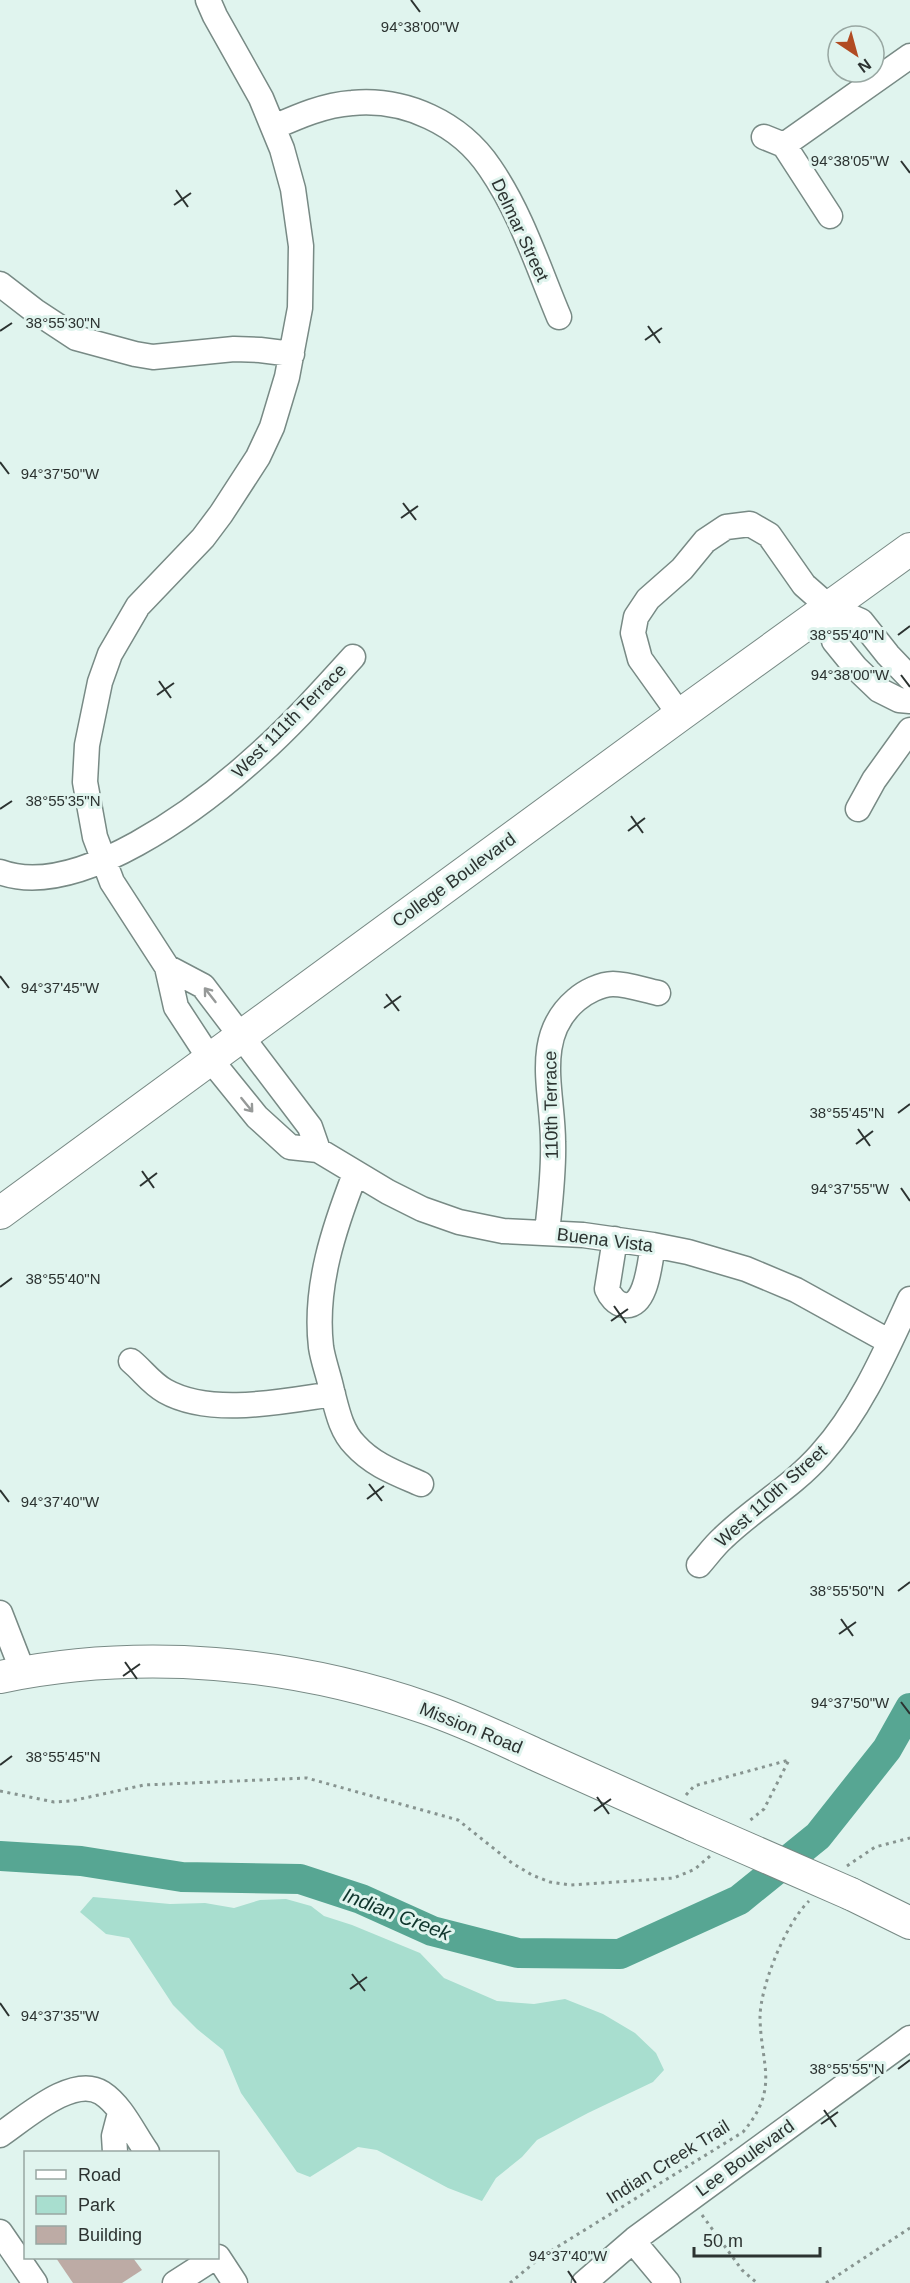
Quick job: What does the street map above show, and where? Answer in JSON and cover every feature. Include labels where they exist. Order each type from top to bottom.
[{"type":"main road","name":"College Boulevard","points":[[0,1213],[910,549]]},
{"type":"main road","name":"Mission Road","points":[[12,1675],[122,1662],[210,1663],[304,1676],[426,1708],[502,1739],[693,1825],[846,1882],[910,1923]]},
{"type":"street","points":[[208,0],[261,98],[274,127],[293,189],[301,246],[300,308],[292,354],[272,427],[258,457],[203,538],[138,606],[110,654],[93,711],[87,745],[85,782],[95,837],[103,862],[120,897],[167,967],[203,986],[310,1127],[318,1150]]},
{"type":"street","points":[[830,216],[774,141],[910,56]]},
{"type":"street","name":"Delmar Street","points":[[274,127],[319,109],[351,103],[380,102],[414,110],[437,119],[466,141],[491,168],[515,213],[559,317]]},
{"type":"street","points":[[0,284],[76,338],[135,354],[153,357],[234,349],[292,354]]},
{"type":"street","points":[[680,715],[640,659],[633,633],[636,617],[648,599],[682,569],[705,542],[726,527],[750,524],[769,535],[804,585],[829,607],[861,621],[910,678]]},
{"type":"street","points":[[829,607],[834,641],[856,668],[879,690],[899,700],[910,701]]},
{"type":"street","name":"West 111th Terrace","points":[[0,872],[29,878],[56,875],[103,862],[132,847],[197,805],[231,779],[298,716],[353,657]]},
{"type":"street","points":[[858,809],[874,780],[910,730]]},
{"type":"street","name":"Buena Vista","points":[[167,967],[176,1007],[210,1059],[256,1117],[290,1147],[318,1150],[355,1174],[422,1209],[459,1222],[503,1230],[615,1239],[653,1245],[688,1252],[747,1269],[796,1290],[890,1342]]},
{"type":"street","name":"110th Terrace","points":[[547,1233],[553,1143],[548,1048],[554,1027],[566,1008],[581,995],[598,987],[614,984],[658,993]]},
{"type":"street","points":[[355,1174],[325,1265],[320,1314],[321,1347],[344,1431],[354,1444],[376,1464],[421,1484]]},
{"type":"street","points":[[615,1239],[607,1289],[610,1295],[622,1305],[637,1302],[643,1294],[653,1245]]},
{"type":"street","name":"West 110th Street","points":[[699,1565],[723,1538],[794,1480],[820,1455],[861,1400],[910,1299]]},
{"type":"street","points":[[131,1361],[149,1380],[167,1392],[189,1400],[208,1403],[269,1404],[333,1394]]},
{"type":"street","points":[[0,1613],[12,1675]]},
{"type":"street","name":"Lee Boulevard","points":[[584,2283],[633,2241],[690,2198],[910,2038]]},
{"type":"street","points":[[4,2124],[71,2089],[85,2088],[101,2092],[114,2104],[146,2151]]},
{"type":"street","points":[[115,2151],[114,2136],[120,2113]]},
{"type":"street","points":[[0,2232],[34,2283]]},
{"type":"street","points":[[633,2241],[668,2283]]},
{"type":"street","points":[[175,2283],[224,2268]]},
{"type":"path","points":[[684,1794],[694,1786],[789,1760],[764,1809],[747,1824]]},
{"type":"path","points":[[0,1791],[54,1802],[71,1801],[144,1785],[307,1778],[458,1821],[512,1863],[532,1875],[550,1882],[570,1885],[674,1878],[695,1869],[712,1854]]},
{"type":"path","points":[[846,1882],[875,1847],[910,1838]]},
{"type":"path","name":"Indian Creek Trail","points":[[510,2283],[541,2257],[743,2132],[755,2118],[766,2082],[766,2063],[760,2019],[762,2001],[786,1931],[812,1898]]},
{"type":"path","points":[[675,2174],[742,2270],[758,2283]]},
{"type":"path","points":[[826,2283],[910,2228]]},
{"type":"green space","points":[[93,1897],[170,1904],[205,1903],[234,1908],[260,1900],[286,1899],[311,1906],[324,1916],[420,1953],[444,1978],[497,2001],[534,2004],[565,1999],[603,2014],[635,2033],[656,2053],[664,2070],[653,2082],[537,2140],[522,2157],[496,2178],[482,2201],[448,2188],[377,2150],[358,2147],[310,2177],[297,2172],[241,2093],[223,2050],[173,2005],[129,1938],[106,1934],[80,1912]]},
{"type":"building","points":[[57,2259],[134,2259],[142,2270],[122,2283],[73,2283]]},
{"type":"waterway","name":"Indian Creek","points":[[0,1856],[81,1861],[182,1877],[300,1879],[361,1899],[432,1931],[518,1953],[620,1954],[739,1900],[818,1836],[887,1749],[910,1708]]}]
